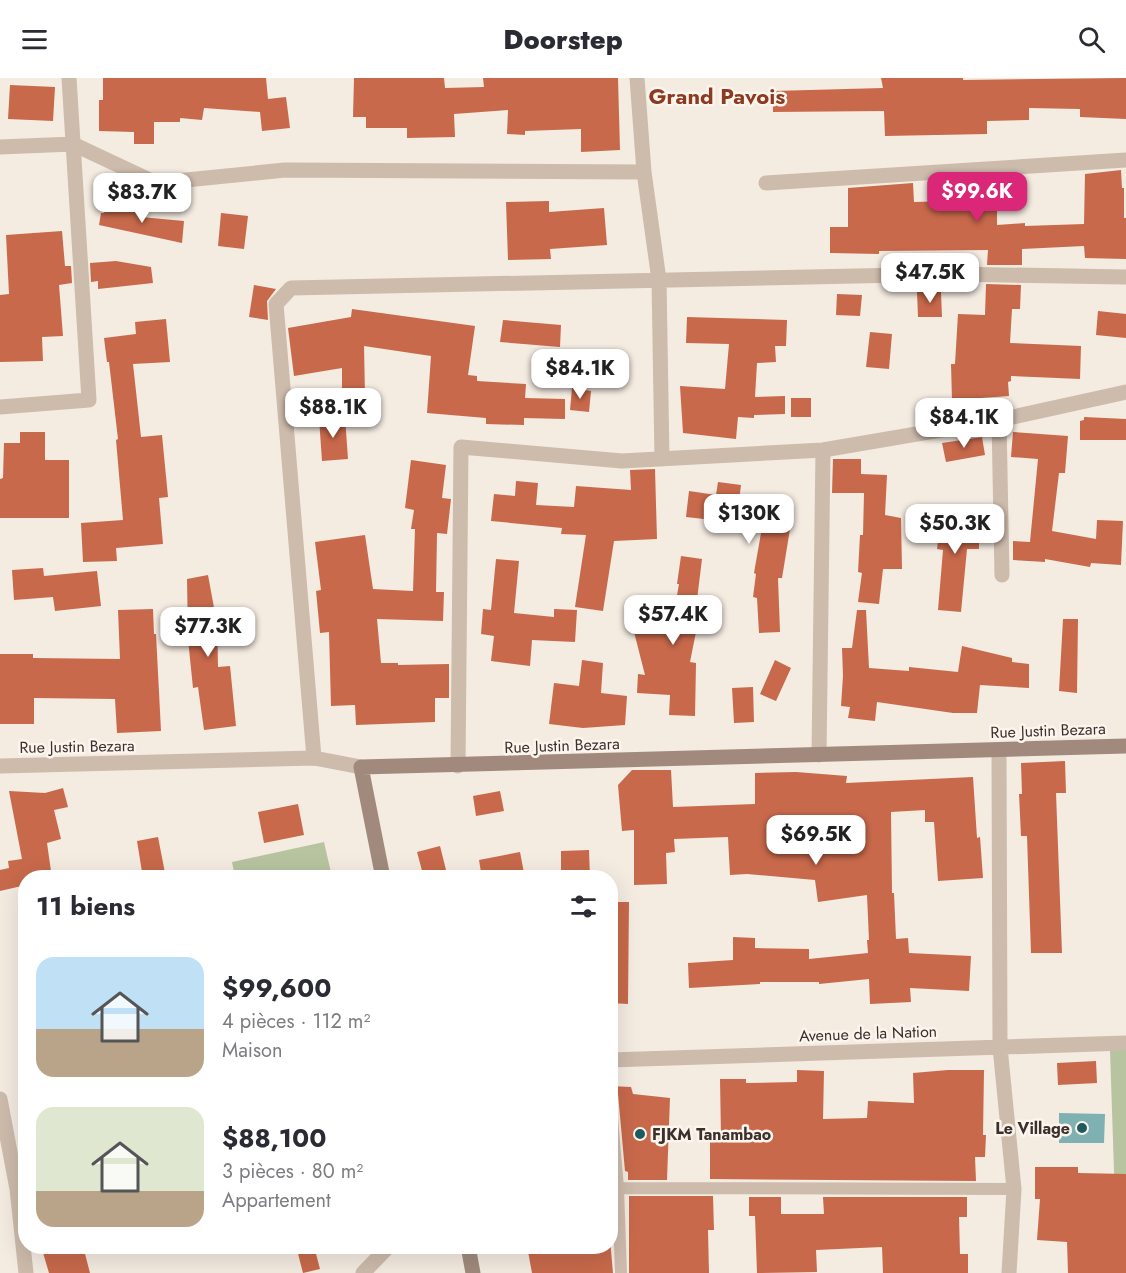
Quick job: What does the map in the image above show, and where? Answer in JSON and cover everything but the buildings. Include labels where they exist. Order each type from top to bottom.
[{"type":"main road","name":"Rue Justin Bezara","points":[[361,768],[1126,746]]},
{"type":"main road","points":[[361,768],[380,870]]},
{"type":"main road","points":[[469,1254],[473,1273]]},
{"type":"street","points":[[0,407],[89,400],[69,78]]},
{"type":"street","points":[[637,78],[644,172],[659,280],[662,459]]},
{"type":"street","points":[[0,147],[73,144],[156,183],[285,170],[644,172]]},
{"type":"street","points":[[766,183],[1126,160]]},
{"type":"street","points":[[314,758],[276,304],[291,288],[950,274],[1126,278]]},
{"type":"street","points":[[458,766],[461,447],[622,460],[823,450],[999,420],[1126,392]]},
{"type":"street","points":[[999,420],[1002,575]]},
{"type":"street","points":[[819,755],[823,450]]},
{"type":"street","points":[[999,750],[1000,1047],[1014,1189],[1009,1273]]},
{"type":"street","name":"Rue Justin Bezara","points":[[0,766],[314,758],[361,768]]},
{"type":"street","name":"Avenue de la Nation","points":[[618,1060],[1126,1043]]},
{"type":"street","points":[[0,1099],[18,1198]]},
{"type":"street","points":[[24,1254],[26,1273]]},
{"type":"street","points":[[363,1273],[381,1254]]},
{"type":"lane","points":[[621,1273],[618,1188],[1014,1189]]},
{"type":"green space","points":[[324,842],[330,870],[234,870],[232,862]]},
{"type":"green space","points":[[1126,1049],[1126,1200],[1115,1201],[1110,1050]]},
{"type":"water","name":"Le Village","points":[[1059,1113],[1105,1114],[1104,1143],[1059,1143]]},
{"type":"place","name":"Le Village","points":[[1082,1128]]},
{"type":"place","name":"FJKM Tanambao","points":[[640,1134]]},
{"type":"district","name":"Grand Pavois","points":[[717,96]]}]
